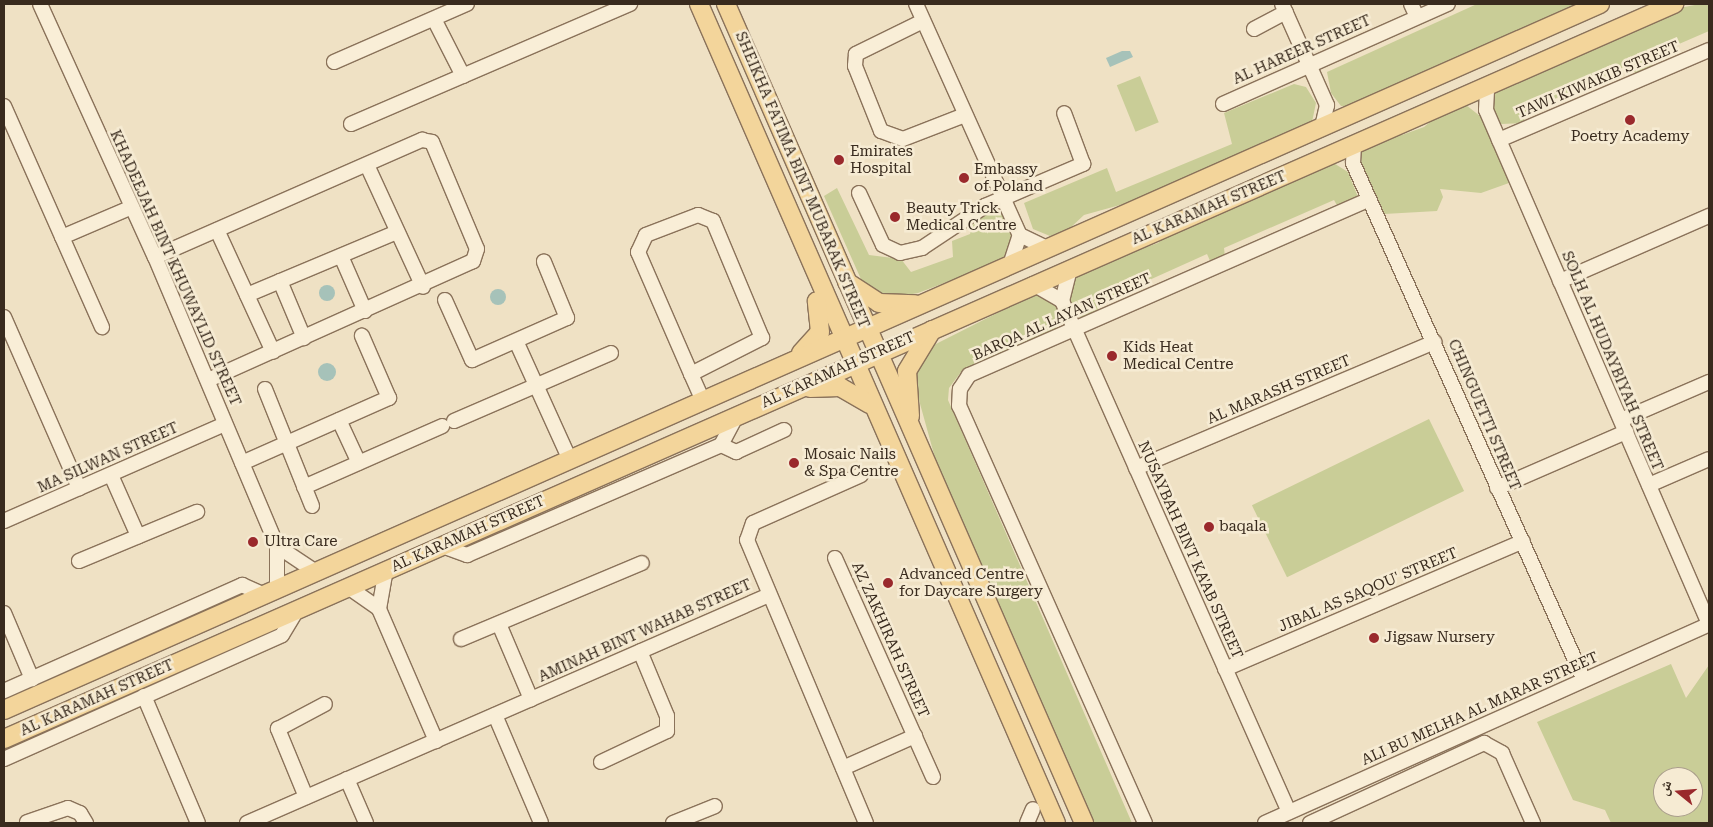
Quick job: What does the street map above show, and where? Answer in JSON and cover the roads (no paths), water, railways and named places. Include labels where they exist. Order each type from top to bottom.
[{"type":"main road","name":"AL KARAMAH STREET","points":[[4,710],[925,304],[1323,123],[1600,4]]},
{"type":"main road","name":"AL KARAMAH STREET","points":[[4,740],[788,391],[1354,145],[1464,100],[1674,4]]},
{"type":"main road","name":"SHEIKHA FATIMA BINT MUBARAK STREET","points":[[698,5],[872,408],[1056,823]]},
{"type":"main road","name":"SHEIKHA FATIMA BINT MUBARAK STREET","points":[[728,6],[876,354],[1084,823]]},
{"type":"main road","points":[[790,363],[815,341],[822,326],[815,276]]},
{"type":"main road","points":[[844,280],[879,303],[925,304]]},
{"type":"main road","points":[[913,438],[907,371],[934,328]]},
{"type":"main road","points":[[788,391],[840,387],[872,408]]},
{"type":"street","name":"KHADEEJAH BINT KHUWAYLID STREET","points":[[40,4],[155,257],[277,546],[270,592]]},
{"type":"street","points":[[334,62],[467,4]]},
{"type":"street","points":[[351,124],[630,4]]},
{"type":"street","points":[[916,4],[1020,235],[1047,248]]},
{"type":"street","points":[[1411,4],[1417,17]]},
{"type":"street","name":"AL HAREER STREET","points":[[1223,104],[1309,64],[1448,4]]},
{"type":"street","points":[[1254,28],[1284,8],[1327,105],[1323,123]]},
{"type":"street","points":[[434,19],[463,76]]},
{"type":"street","points":[[923,21],[856,54],[856,66],[881,131],[903,139],[965,115]]},
{"type":"street","name":"TAWI KIWAKIB STREET","points":[[1499,140],[1709,50]]},
{"type":"street","name":"SOLH AL HUDAYBIYAH STREET","points":[[1487,89],[1486,110],[1709,624]]},
{"type":"street","points":[[1464,100],[1486,110]]},
{"type":"street","points":[[1327,105],[1345,114]]},
{"type":"street","points":[[4,106],[102,327]]},
{"type":"street","points":[[858,194],[882,245],[900,253],[943,237],[1002,198],[1084,164],[1064,113]]},
{"type":"street","points":[[155,257],[422,140],[432,142],[477,256],[423,287],[208,380]]},
{"type":"street","name":"CHINGUETTI STREET","points":[[1354,145],[1353,163],[1435,342],[1497,488],[1523,541],[1584,680]]},
{"type":"street","points":[[1336,153],[1353,163]]},
{"type":"street","points":[[367,165],[423,287]]},
{"type":"street","name":"BARQA AL LAYAN STREET","points":[[1145,823],[959,406],[960,390],[969,375],[1369,198]]},
{"type":"street","points":[[62,237],[132,207]]},
{"type":"street","points":[[691,374],[762,338],[713,221],[698,215],[646,235],[638,252],[703,402]]},
{"type":"street","points":[[1560,281],[1709,216]]},
{"type":"street","points":[[217,230],[273,352]]},
{"type":"street","points":[[247,295],[397,232]]},
{"type":"street","points":[[1010,264],[1020,235]]},
{"type":"street","points":[[341,256],[365,311]]},
{"type":"street","points":[[445,300],[472,360],[567,318],[544,262]]},
{"type":"street","points":[[1033,284],[1062,301],[1070,268]]},
{"type":"street","points":[[280,281],[304,338]]},
{"type":"street","name":"NUSAYBAH BINT KA'AB STREET","points":[[1062,301],[1225,669],[1286,817]]},
{"type":"street","points":[[4,317],[79,488]]},
{"type":"street","points":[[242,463],[389,398],[362,336]]},
{"type":"street","points":[[516,341],[570,460]]},
{"type":"street","name":"AL MARASH STREET","points":[[1136,468],[1435,342]]},
{"type":"street","points":[[304,486],[611,353]]},
{"type":"street","points":[[1497,488],[1709,382]]},
{"type":"street","points":[[265,389],[312,506]]},
{"type":"street","points":[[442,546],[467,555],[721,445],[737,415]]},
{"type":"street","points":[[339,420],[359,463]]},
{"type":"street","name":"MA SILWAN STREET","points":[[4,521],[225,424]]},
{"type":"street","points":[[721,445],[736,452],[784,430]]},
{"type":"street","points":[[1649,485],[1709,459]]},
{"type":"street","points":[[111,475],[138,536]]},
{"type":"street","points":[[769,595],[747,540],[748,530],[753,523],[861,476]]},
{"type":"street","points":[[79,561],[197,512]]},
{"type":"street","name":"JIBAL AS SAQOU' STREET","points":[[1225,669],[1523,541]]},
{"type":"street","points":[[277,546],[316,572]]},
{"type":"street","name":"AZ ZAKHIRAH STREET","points":[[835,558],[933,777]]},
{"type":"street","points":[[461,639],[642,563]]},
{"type":"street","points":[[379,609],[386,570]]},
{"type":"street","points":[[4,691],[242,585],[270,592]]},
{"type":"street","points":[[348,587],[379,609],[436,740]]},
{"type":"street","name":"AMINAH BINT WAHAB STREET","points":[[247,823],[769,595],[866,823]]},
{"type":"street","points":[[4,759],[282,635],[296,610]]},
{"type":"street","points":[[4,613],[32,679]]},
{"type":"street","points":[[499,624],[531,699]]},
{"type":"street","name":"ALI BU MELHA AL MARAR STREET","points":[[1265,823],[1286,817],[1709,624]]},
{"type":"street","points":[[601,762],[667,731],[668,716],[640,651]]},
{"type":"street","points":[[144,696],[198,823]]},
{"type":"street","points":[[306,797],[278,729],[325,704]]},
{"type":"street","points":[[495,715],[541,823]]},
{"type":"street","name":"AZ ZAKHIRAH STREET","points":[[843,768],[915,736]]},
{"type":"street","points":[[1310,823],[1484,744],[1502,753],[1533,823]]},
{"type":"street","points":[[347,779],[366,823]]},
{"type":"street","points":[[673,823],[715,806]]},
{"type":"street","points":[[27,822],[68,808],[80,813],[86,823]]},
{"type":"street","points":[[1027,823],[1033,809]]},
{"type":"water","points":[[1122,51],[1130,51],[1133,57],[1110,67],[1106,58]]},
{"type":"water","points":[[327,285],[335,293],[327,301],[319,293]]},
{"type":"water","points":[[495,289],[501,289],[506,294],[504,303],[495,305],[490,300],[490,294]]},
{"type":"water","points":[[327,363],[333,366],[336,372],[333,378],[327,381],[321,378],[318,372],[321,366]]},
{"type":"place","name":"Poetry Academy","points":[[1630,120]]},
{"type":"place","name":"Emirates Hospital","points":[[839,160]]},
{"type":"place","name":"Embassy of Poland","points":[[964,178]]},
{"type":"place","name":"Beauty Trick Medical Centre","points":[[895,217]]},
{"type":"place","name":"Kids Heat Medical Centre","points":[[1112,356]]},
{"type":"place","name":"Mosaic Nails & Spa Centre","points":[[794,463]]},
{"type":"place","name":"baqala","points":[[1209,527]]},
{"type":"place","name":"Ultra Care","points":[[253,542]]},
{"type":"place","name":"Advanced Centre for Daycare Surgery","points":[[888,583]]},
{"type":"place","name":"Jigsaw Nursery","points":[[1374,638]]}]
